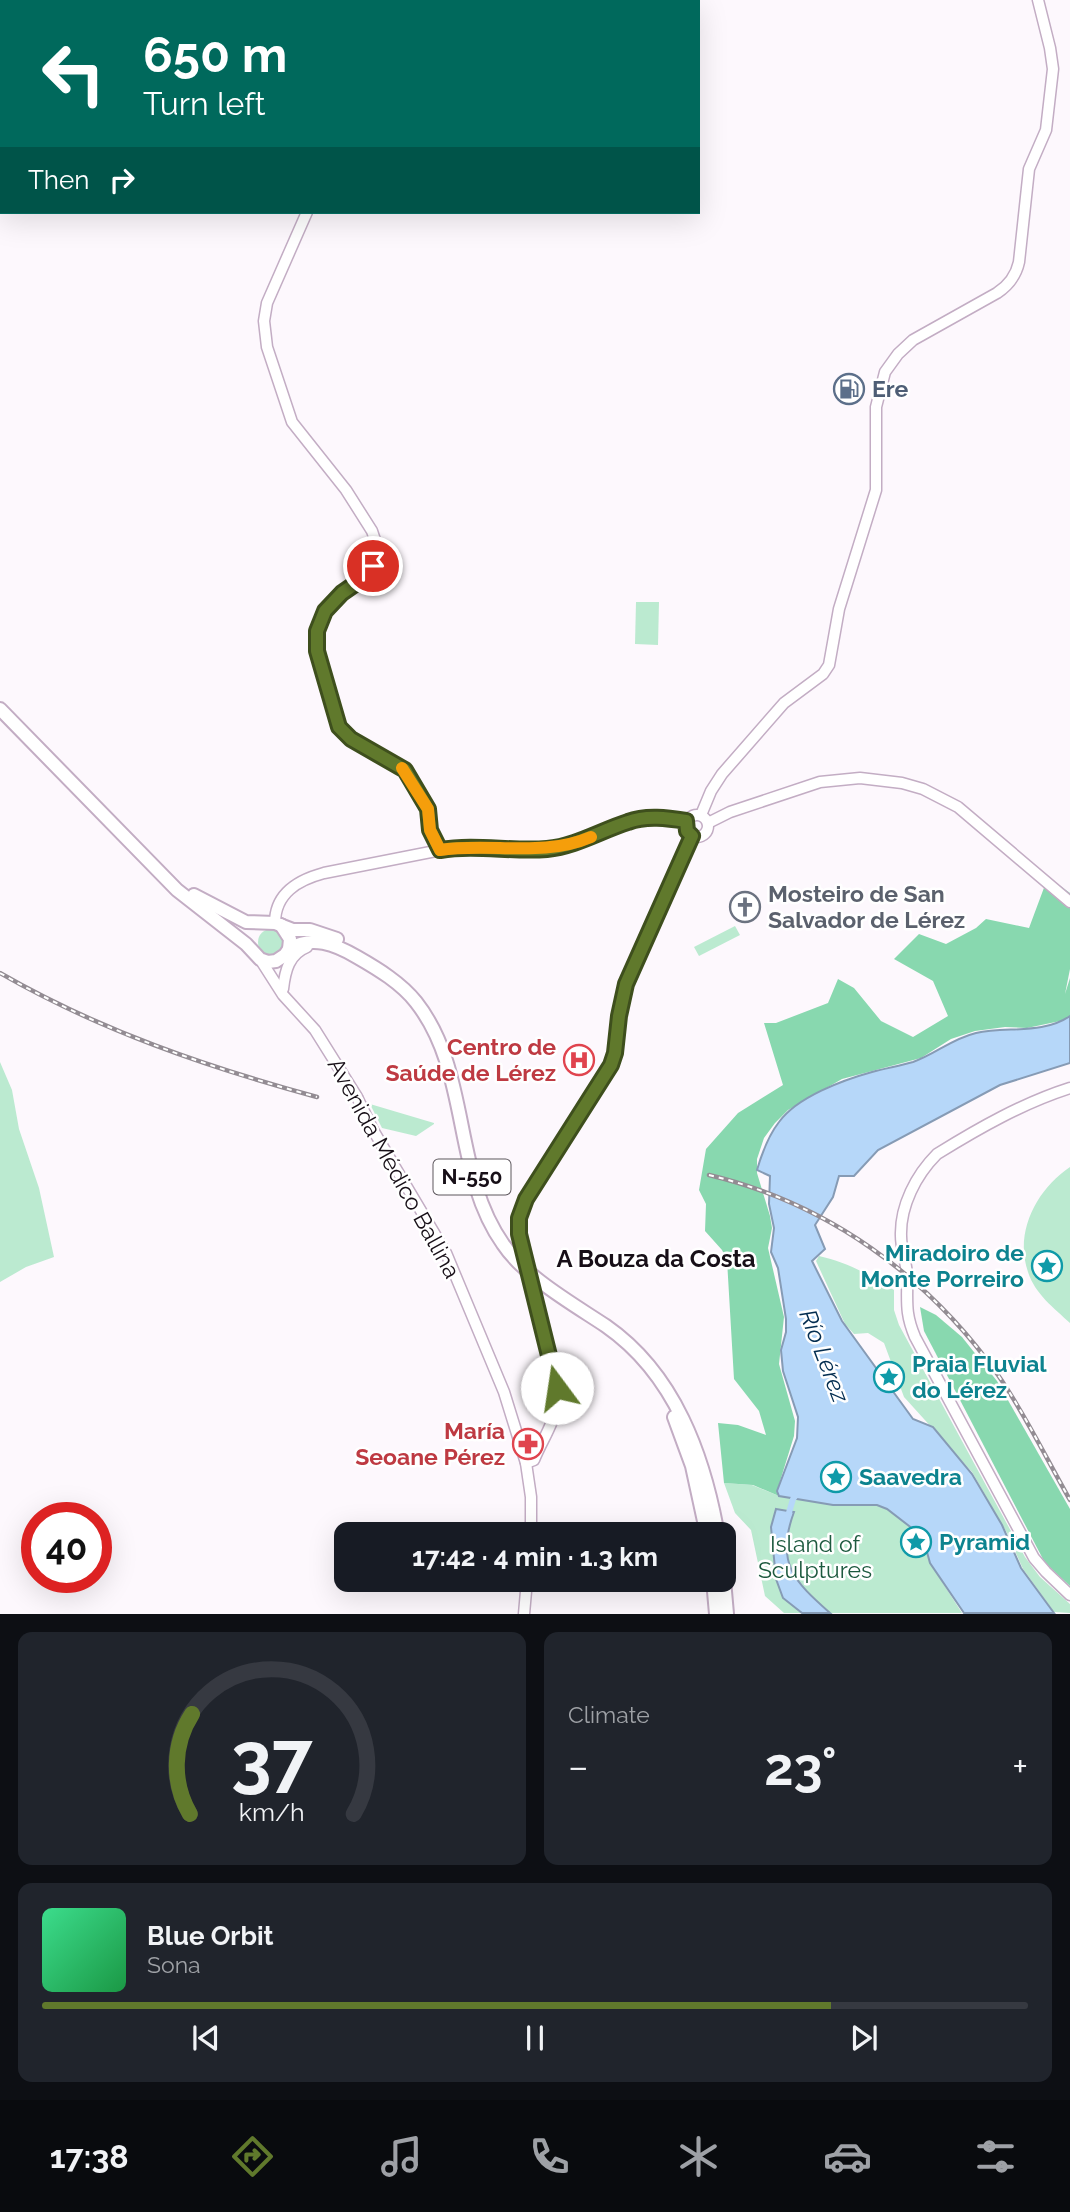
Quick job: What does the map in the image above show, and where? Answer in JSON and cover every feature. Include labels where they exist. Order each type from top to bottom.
[{"type":"highway","name":"N-550","points":[[0,709],[177,890],[256,956]]},
{"type":"highway","name":"N-550","points":[[152,862],[201,901],[246,922],[273,924],[293,930],[310,930],[368,954],[385,968],[415,1001],[435,1036],[450,1074],[471,1174],[493,1230],[515,1259],[609,1329],[647,1364],[684,1419],[702,1462],[715,1522]]},
{"type":"highway","points":[[285,953],[288,934],[273,924],[251,937],[256,956],[268,962],[285,953],[301,942],[312,940],[324,943]]},
{"type":"highway","name":"N-550","points":[[324,943],[351,953],[381,971],[415,1001]]},
{"type":"highway","name":"N-550","points":[[589,1315],[642,1368],[667,1404],[677,1423],[692,1466],[704,1522]]},
{"type":"highway","points":[[714,1592],[716,1614]]},
{"type":"highway","points":[[725,1592],[727,1614]]},
{"type":"street","points":[[686,821],[687,831],[692,836],[705,834],[704,819],[711,791],[722,774],[784,703],[823,674],[829,664],[839,609],[877,490],[876,407],[880,383],[886,372],[898,354],[913,340],[997,293],[1016,273],[1029,169],[1046,131],[1053,69],[1051,48],[1038,0]]},
{"type":"street","points":[[306,214],[267,303],[264,321],[267,347],[292,422],[346,490],[372,531],[377,548],[375,560],[368,573],[342,593],[325,611],[317,631],[317,651],[339,727],[351,739],[405,770],[428,809],[430,830],[440,850]]},
{"type":"street","points":[[273,924],[275,911],[288,890],[305,879],[324,873],[469,846],[548,849],[586,839],[642,818],[686,821],[691,816],[704,819],[820,782],[860,778],[902,783],[923,789],[958,807],[1070,902]]},
{"type":"street","points":[[526,1463],[534,1460],[554,1417],[558,1400],[556,1381],[519,1234],[519,1218],[526,1199],[614,1059],[626,984],[692,836]]},
{"type":"street","points":[[283,989],[290,960],[299,950],[324,943]]},
{"type":"street","name":"Avenida Médico Ballina","points":[[285,953],[278,971],[289,1000]]},
{"type":"street","name":"Avenida Médico Ballina","points":[[256,956],[315,1030],[446,1253],[504,1392],[526,1463],[531,1497],[531,1522]]},
{"type":"street","points":[[1070,1088],[1041,1097],[937,1154],[928,1163],[911,1192],[900,1234],[906,1272],[905,1305],[915,1337],[1034,1558],[1070,1595]]},
{"type":"street","points":[[524,1614],[526,1592]]},
{"type":"green space","points":[[636,602],[659,602],[658,645],[635,644]]},
{"type":"green space","points":[[1048,877],[1070,893],[1070,969],[1065,994],[1070,978],[1070,1022],[1065,1020],[1027,1028],[1005,1027],[975,1031],[951,1039],[921,1058],[842,1079],[788,1110],[764,1138],[757,1159],[757,1173],[772,1228],[768,1248],[784,1317],[779,1364],[795,1421],[794,1436],[777,1491],[779,1496],[753,1485],[724,1483],[718,1423],[738,1425],[766,1435],[759,1411],[734,1379],[727,1260],[705,1231],[706,1204],[699,1190],[706,1149],[738,1113],[783,1085],[764,1023],[776,1023],[828,1003],[838,979],[854,988],[881,1021],[913,1037],[948,1016],[933,981],[894,959],[919,934],[946,944],[976,928],[986,919],[1029,928]]},
{"type":"green space","points":[[735,926],[740,935],[699,956],[694,947]]},
{"type":"green space","points":[[271,929],[280,933],[284,942],[280,951],[271,955],[262,951],[258,942],[262,933]]},
{"type":"green space","points":[[0,1062],[12,1090],[19,1129],[39,1188],[54,1257],[26,1267],[0,1282]]},
{"type":"green space","points":[[370,1104],[434,1124],[416,1136],[382,1128]]},
{"type":"green space","points":[[1070,1167],[1070,1323],[1046,1300],[1031,1280],[1024,1257],[1024,1242],[1026,1227],[1039,1199],[1058,1176]]},
{"type":"green space","points":[[819,1256],[858,1270],[894,1290],[894,1310],[899,1325],[1025,1557],[1040,1577],[1070,1604],[1070,1613],[1054,1612],[1023,1569],[1007,1533],[972,1472],[904,1397],[884,1343],[868,1333],[854,1334],[845,1324],[816,1261]]},
{"type":"green space","points":[[920,1307],[936,1315],[962,1337],[997,1381],[1070,1509],[1070,1586],[1045,1563],[924,1331]]},
{"type":"green space","name":"Island of Sculptures","points":[[724,1483],[752,1485],[779,1496],[838,1505],[877,1505],[887,1509],[924,1541],[930,1563],[962,1613],[784,1613],[765,1596],[751,1530],[735,1513]]},
{"type":"water","name":"Río Lérez","points":[[1070,1016],[1070,1063],[1000,1085],[878,1150],[854,1176],[839,1176],[833,1197],[815,1225],[825,1249],[812,1261],[842,1321],[913,1419],[933,1427],[972,1474],[1002,1525],[1021,1568],[1054,1613],[964,1613],[930,1563],[924,1541],[887,1509],[877,1505],[833,1505],[779,1496],[777,1491],[797,1438],[798,1417],[783,1371],[781,1350],[786,1319],[778,1268],[771,1252],[774,1228],[769,1204],[770,1176],[757,1170],[766,1145],[779,1122],[797,1105],[821,1091],[860,1075],[913,1062],[976,1033],[1048,1026]]},
{"type":"water","points":[[776,1509],[794,1512],[787,1545],[791,1570],[807,1591],[830,1613],[802,1613],[783,1598],[776,1579],[771,1527]]},
{"type":"waterway","points":[[788,1516],[797,1494]]},
{"type":"railway","points":[[0,973],[76,1012],[154,1045],[194,1060],[317,1097]]},
{"type":"railway","points":[[709,1175],[794,1204],[834,1224],[872,1248],[907,1276],[940,1306],[998,1375],[1070,1500]]},
{"type":"slow traffic","points":[[402,768],[428,809],[430,830],[440,850],[469,846],[548,849],[591,837]]},
{"type":"place","name":"Ere","points":[[849,389]]},
{"type":"place","name":"Mosteiro de San Salvador de Lérez","points":[[745,907]]},
{"type":"place","name":"Centro de Saúde de Lérez","points":[[579,1060]]},
{"type":"place","name":"Miradoiro de Monte Porreiro","points":[[1047,1266]]},
{"type":"place","name":"Praia Fluvial do Lérez","points":[[889,1377]]},
{"type":"place","name":"María Seoane Pérez","points":[[528,1444]]},
{"type":"place","name":"Saavedra","points":[[836,1477]]},
{"type":"place","name":"Pyramid","points":[[916,1542]]},
{"type":"district","name":"A Bouza da Costa","points":[[656,1259]]},
{"type":"route","points":[[373,566],[365,577],[342,593],[325,611],[317,631],[317,651],[334,715],[342,732],[405,770],[428,809],[430,830],[440,850],[469,846],[548,849],[586,839],[642,818],[686,821],[687,831],[692,836],[626,984],[614,1059],[522,1205],[518,1229],[557,1388]]}]
